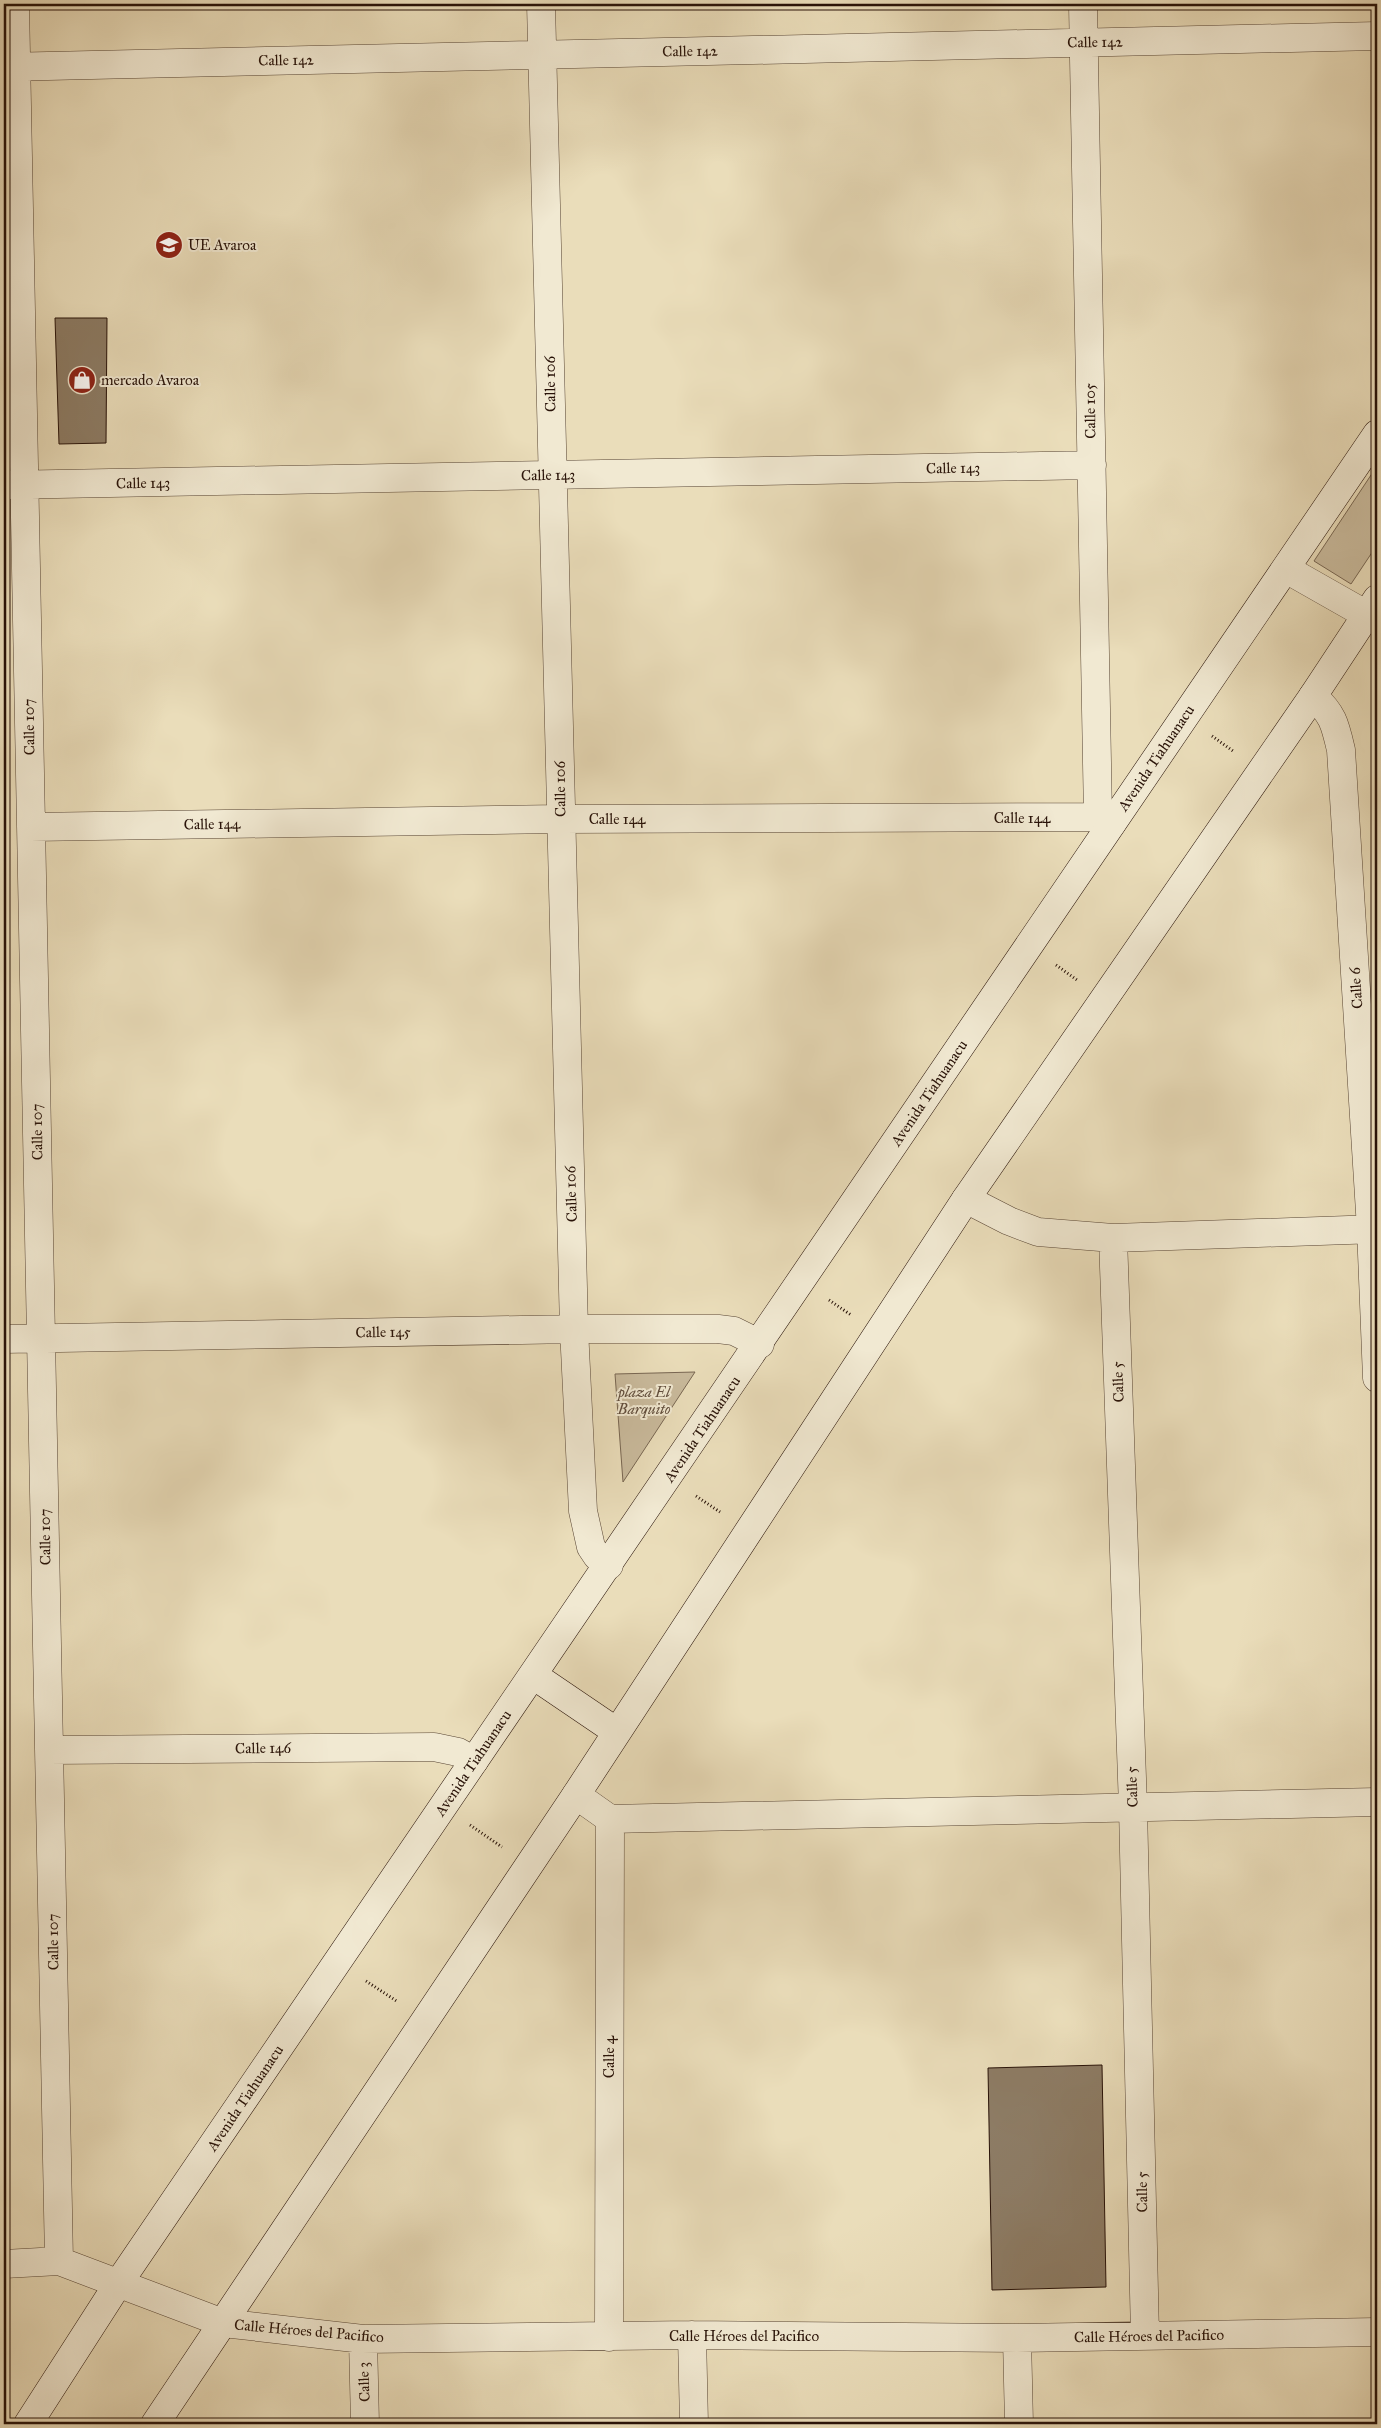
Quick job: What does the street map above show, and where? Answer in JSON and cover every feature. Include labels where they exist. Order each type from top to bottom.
[{"type":"street","name":"Calle 107","points":[[15,4],[10,66],[14,485],[31,827],[59,2261]]},
{"type":"street","name":"Calle 106","points":[[541,4],[574,1329],[583,1511],[591,1547],[596,1556],[609,1565]]},
{"type":"street","name":"Calle 105","points":[[1083,4],[1092,465],[1105,820]]},
{"type":"street","name":"Calle 142","points":[[10,66],[1377,36]]},
{"type":"street","name":"Avenida Tiahuanacu","points":[[28,2424],[118,2284],[760,1344],[1029,945],[1105,820],[1185,716],[1377,434]]},
{"type":"street","name":"Calle 143","points":[[14,485],[1092,465]]},
{"type":"street","points":[[155,2424],[530,1866],[966,1199],[1374,610],[1286,569]]},
{"type":"street","name":"Calle 6","points":[[1313,696],[1326,708],[1335,722],[1341,750],[1374,1228],[1377,1378]]},
{"type":"street","name":"Calle 144","points":[[31,827],[560,819],[1105,820]]},
{"type":"street","points":[[966,1199],[1009,1222],[1038,1232],[1114,1238],[1374,1228]]},
{"type":"street","name":"Calle 5","points":[[1114,1238],[1133,1808],[1145,2336]]},
{"type":"street","name":"Calle 145","points":[[4,1339],[574,1329],[718,1329],[734,1332],[760,1344]]},
{"type":"street","points":[[533,1675],[617,1732]]},
{"type":"street","name":"Calle 146","points":[[49,1750],[434,1747],[458,1752],[474,1761]]},
{"type":"street","points":[[576,1796],[610,1819],[1377,1802]]},
{"type":"street","name":"Calle 4","points":[[609,2337],[610,1819]]},
{"type":"street","points":[[4,2264],[59,2261]]},
{"type":"street","name":"Calle Héroes del Pacifico","points":[[59,2261],[223,2323],[363,2339],[692,2335],[1016,2338],[1377,2332]]},
{"type":"street","points":[[692,2335],[694,2424]]},
{"type":"street","points":[[1016,2338],[1019,2424]]},
{"type":"street","name":"Calle 3","points":[[363,2339],[365,2424]]},
{"type":"path","points":[[1185,716],[1262,771]]},
{"type":"path","points":[[1029,945],[1104,999]]},
{"type":"path","points":[[802,1282],[878,1333]]},
{"type":"path","points":[[669,1477],[748,1532]]},
{"type":"path","points":[[444,1807],[530,1866]]},
{"type":"path","points":[[338,1962],[425,2021]]},
{"type":"green space","points":[[1377,466],[1377,545],[1351,584],[1314,561]]},
{"type":"green space","name":"plaza El Barquito","points":[[695,1372],[623,1482],[615,1374]]},
{"type":"building","name":"mercado Avaroa","points":[[55,318],[107,318],[106,443],[59,444]]},
{"type":"building","points":[[1102,2065],[1106,2287],[992,2290],[988,2068]]},
{"type":"place","name":"UE Avaroa","points":[[169,245]]},
{"type":"place","name":"mercado Avaroa","points":[[82,380]]}]
